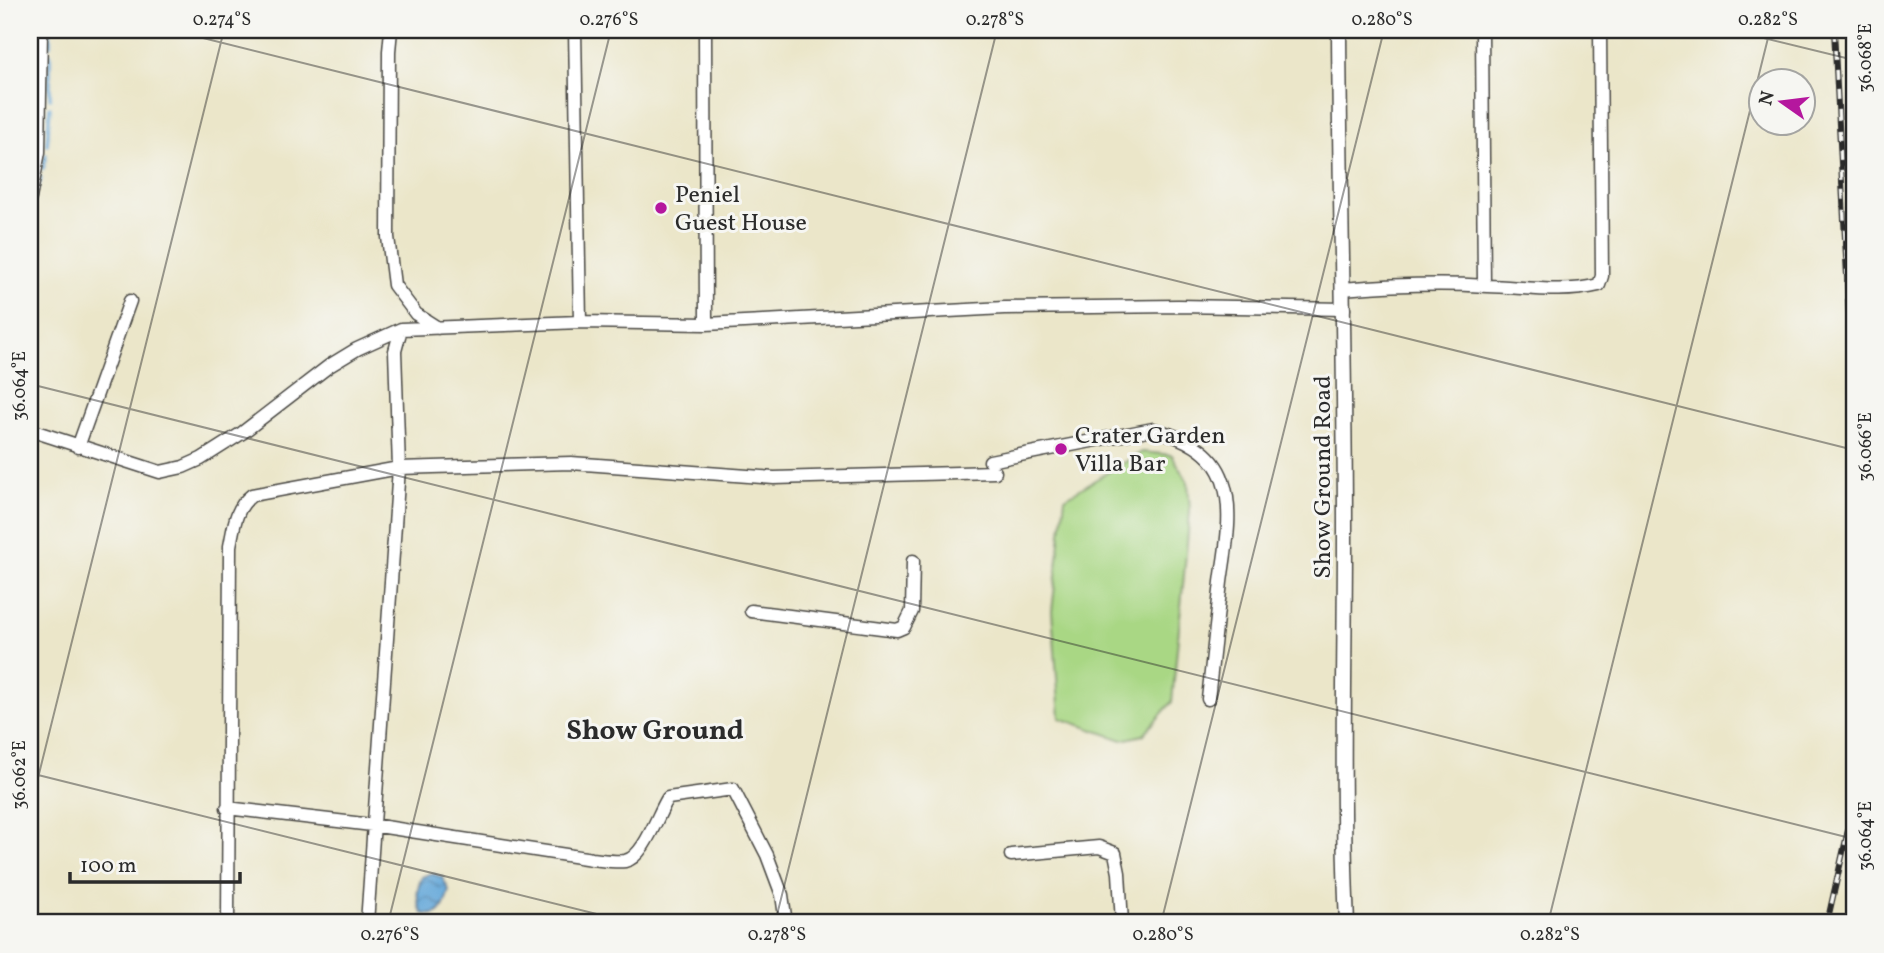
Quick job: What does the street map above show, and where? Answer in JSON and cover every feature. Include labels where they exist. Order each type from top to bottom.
[{"type":"main road","name":"Show Ground Road","points":[[1339,30],[1344,309],[1344,762],[1348,923]]},
{"type":"street","points":[[30,198],[39,152],[41,30]]},
{"type":"street","points":[[391,30],[388,237],[394,285],[416,314],[438,328]]},
{"type":"street","points":[[575,30],[580,322]]},
{"type":"street","points":[[705,30],[706,324]]},
{"type":"street","points":[[1482,30],[1484,285]]},
{"type":"street","points":[[1342,289],[1382,285],[1484,285],[1555,290],[1599,285],[1600,30]]},
{"type":"street","points":[[78,447],[130,302]]},
{"type":"street","points":[[30,430],[160,472],[183,467],[242,433],[329,366],[357,349],[401,329],[580,322],[706,324],[1004,308],[1178,306],[1344,309]]},
{"type":"street","points":[[367,923],[399,468],[395,351],[401,329]]},
{"type":"street","points":[[228,923],[230,546],[237,514],[241,505],[252,495],[399,468],[571,463],[774,478],[992,466],[1153,429],[1177,435],[1199,448],[1213,463],[1223,480],[1227,501],[1227,530],[1208,699]]},
{"type":"street","points":[[751,611],[897,630],[904,627],[912,611],[913,561]]},
{"type":"street","points":[[228,808],[372,825],[592,859],[624,861],[633,858],[644,843],[668,798],[733,789],[779,885],[786,923]]},
{"type":"street","points":[[1012,855],[1099,847],[1115,853],[1122,923]]},
{"type":"green space","points":[[1142,452],[1172,455],[1188,482],[1190,511],[1172,702],[1143,735],[1122,740],[1060,718],[1052,611],[1065,498]]},
{"type":"water","points":[[431,873],[442,877],[449,890],[441,910],[428,914],[422,913],[418,895],[422,877]]},
{"type":"waterway","points":[[50,30],[50,45]]},
{"type":"waterway","points":[[34,55],[35,35]]},
{"type":"waterway","points":[[50,54],[50,98]]},
{"type":"waterway","points":[[47,145],[50,107]]},
{"type":"waterway","points":[[32,140],[34,121]]},
{"type":"waterway","points":[[43,169],[46,155]]},
{"type":"waterway","points":[[37,189],[41,178]]},
{"type":"waterway","points":[[30,213],[34,200]]},
{"type":"railway","points":[[1834,30],[1850,333],[1854,350]]},
{"type":"railway","points":[[1827,923],[1854,804]]},
{"type":"railway","points":[[1850,923],[1854,913]]},
{"type":"place","name":"Peniel Guest House","points":[[661,208]]},
{"type":"place","name":"Crater Garden Villa Bar","points":[[1061,449]]},
{"type":"district","name":"Show Ground","points":[[655,729]]}]
